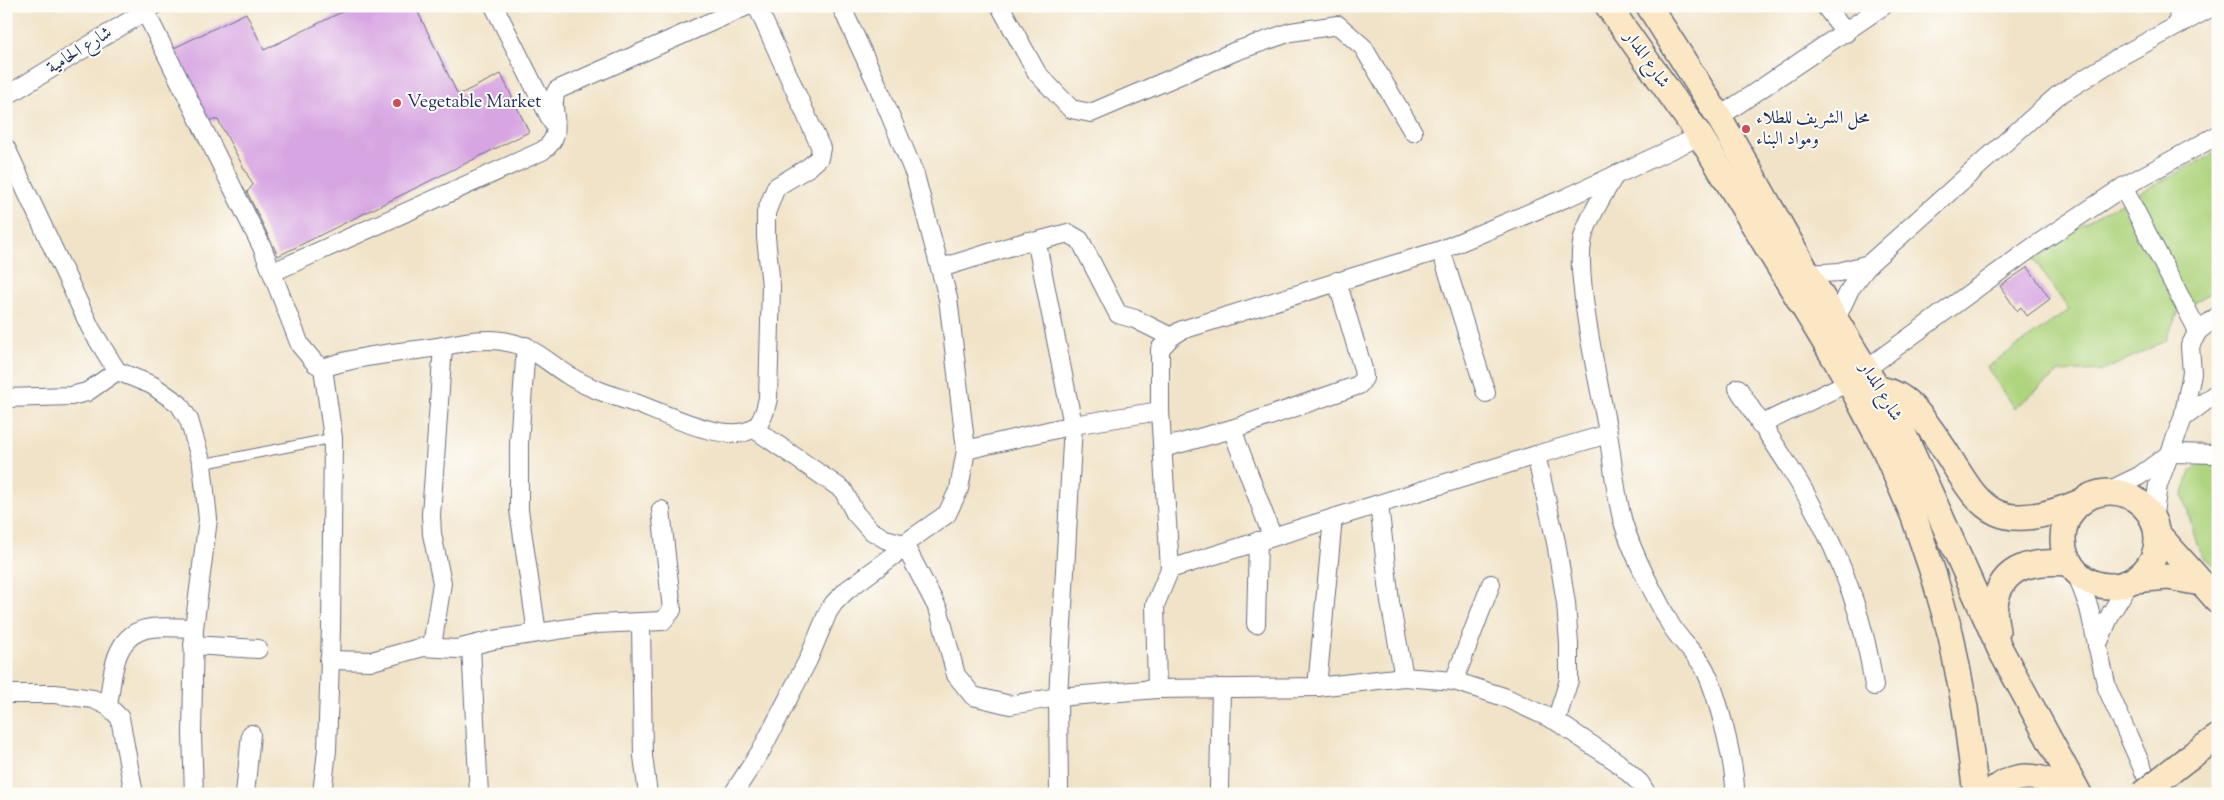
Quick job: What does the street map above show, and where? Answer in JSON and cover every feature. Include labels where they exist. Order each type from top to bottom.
[{"type":"street","points":[[494,6],[555,128]]},
{"type":"street","points":[[273,272],[542,151],[550,146],[554,138],[554,96],[558,90],[747,6]]},
{"type":"street","points":[[141,10],[273,272],[300,345],[315,363],[323,368],[352,360],[474,341],[501,340],[526,346],[568,375],[598,391],[635,403],[672,419],[734,434],[754,428],[764,414],[770,385],[771,286],[766,237],[766,213],[776,187],[809,167],[819,158],[821,148],[757,6]]},
{"type":"street","points":[[733,794],[762,749],[808,660],[828,612],[834,603],[847,590],[893,556],[904,544],[947,514],[959,489],[966,450],[948,298],[915,175],[878,86],[841,6]]},
{"type":"street","points":[[1000,6],[1037,73],[1070,108],[1091,113],[1236,50],[1291,32],[1338,25],[1363,47],[1413,132]]},
{"type":"street","name":"شارع المدار","points":[[1608,6],[1700,136],[1917,460],[2000,649],[2079,794]]},
{"type":"street","name":"شارع المدار","points":[[1649,6],[1719,117],[1808,274],[1836,319],[1865,380],[1884,448],[1900,482],[1934,576],[1959,672],[1971,744],[1976,794]]},
{"type":"street","points":[[1825,6],[1846,33]]},
{"type":"street","points":[[1719,117],[1846,33],[1883,6]]},
{"type":"street","points":[[2178,25],[2179,6]]},
{"type":"street","points":[[1836,319],[1850,289],[1870,263],[2057,96],[2121,56],[2214,6]]},
{"type":"street","name":"شارع الحامية","points":[[6,96],[141,10]]},
{"type":"street","points":[[1760,425],[1865,380],[2033,247],[2123,188],[2218,135]]},
{"type":"street","points":[[1157,689],[1156,605],[1170,568],[1160,411],[1160,349],[1182,330],[1441,250],[1700,136]]},
{"type":"street","points":[[6,148],[91,330],[117,371],[152,385],[179,404],[189,420],[202,464],[208,519],[193,636],[192,734],[194,794]]},
{"type":"street","points":[[1615,175],[1582,242],[1582,276],[1589,343],[1608,434],[1616,491],[1624,523],[1642,568],[1668,620],[1682,642],[1701,663],[1709,678],[1717,701],[1734,773],[1735,794]]},
{"type":"street","points":[[2123,188],[2198,331]]},
{"type":"street","points":[[941,268],[1028,241],[1034,242],[1068,233],[1080,240],[1118,314],[1135,319],[1171,338]]},
{"type":"street","points":[[1034,242],[1038,249],[1073,425],[1058,697],[1059,794]]},
{"type":"street","points":[[1441,250],[1486,393]]},
{"type":"street","points":[[1808,274],[1839,272],[1870,263]]},
{"type":"street","points":[[1163,448],[1232,429],[1358,385],[1364,378],[1337,281]]},
{"type":"street","points":[[2097,646],[2111,613],[2132,581],[2150,565],[2155,555],[2158,485],[2183,418],[2192,373],[2190,346],[2198,331],[2218,316]]},
{"type":"street","points":[[432,646],[442,583],[432,534],[431,514],[443,346]]},
{"type":"street","points":[[526,346],[519,443],[519,510],[537,633]]},
{"type":"street","points":[[322,794],[327,750],[331,629],[333,438],[323,368]]},
{"type":"street","points":[[6,398],[71,396],[88,392],[117,371]]},
{"type":"street","points":[[1865,380],[1896,394],[1913,407],[1940,443],[1975,497],[1986,508],[2000,515],[2016,518],[2060,511],[2139,476],[2170,453],[2218,454]]},
{"type":"street","points":[[1738,388],[1760,425],[1810,500],[1830,541],[1862,624],[1874,686]]},
{"type":"street","points":[[2183,418],[2218,392]]},
{"type":"street","points":[[966,450],[1073,425],[1160,411]]},
{"type":"street","points":[[754,428],[843,490],[855,513],[870,530],[885,539],[904,544],[940,611],[956,675],[973,696],[1010,704],[1058,697],[1157,689],[1317,687],[1404,677],[1454,680],[1504,697],[1556,721],[1617,762],[1640,783],[1647,794]]},
{"type":"street","points":[[1232,429],[1265,538],[1256,624]]},
{"type":"street","points":[[1170,568],[1608,434]]},
{"type":"street","points":[[1536,455],[1556,542],[1566,603],[1570,644],[1569,680],[1556,721]]},
{"type":"street","points":[[2154,794],[2106,688],[2089,608],[2063,541],[2068,519],[2093,497],[2116,492],[2133,498],[2147,509],[2155,526],[2210,592]]},
{"type":"street","points":[[1379,504],[1390,602],[1404,677]]},
{"type":"street","points":[[329,660],[372,661],[432,646],[457,649],[493,640],[596,624],[663,621],[672,610],[662,510]]},
{"type":"street","points":[[1317,687],[1333,518]]},
{"type":"street","points":[[2000,649],[1994,606],[2000,588],[2012,573],[2028,564],[2047,562],[2073,567],[2083,578],[2101,586],[2121,585],[2132,581],[2168,577],[2210,592]]},
{"type":"street","points":[[1454,680],[1491,584]]},
{"type":"street","points":[[641,623],[643,756],[648,794]]},
{"type":"street","points":[[108,706],[116,656],[127,637],[149,628],[258,649]]},
{"type":"street","points":[[471,647],[479,794]]},
{"type":"street","points":[[1219,788],[1221,688]]},
{"type":"street","points":[[6,694],[55,694],[93,698],[108,706],[120,718],[134,794]]},
{"type":"street","points":[[245,794],[251,734]]},
{"type":"street","points":[[2142,794],[2218,737]]},
{"type":"street","points":[[1991,794],[1996,788],[2010,780],[2026,776],[2043,778],[2058,785],[2066,794]]},
{"type":"lane","points":[[202,464],[333,438]]},
{"type":"green space","points":[[2218,151],[2218,290],[2180,309],[2165,341],[2105,370],[2059,372],[2014,409],[1987,367],[2069,310],[2029,252]]},
{"type":"green space","points":[[2204,463],[2218,463],[2218,567],[2205,559],[2198,547],[2183,495],[2190,471]]},
{"type":"building","points":[[354,6],[415,6],[458,95],[501,74],[529,132],[278,256],[247,192],[253,185],[218,120],[207,120],[172,49],[246,13],[264,50]]},
{"type":"building","points":[[2028,267],[2050,299],[2027,316],[2021,307],[2017,311],[2000,286]]},
{"type":"place","name":"Vegetable Market","points":[[397,103]]},
{"type":"place","name":"محل الشريف للطلاء ومواد البناء","points":[[1746,129]]}]
